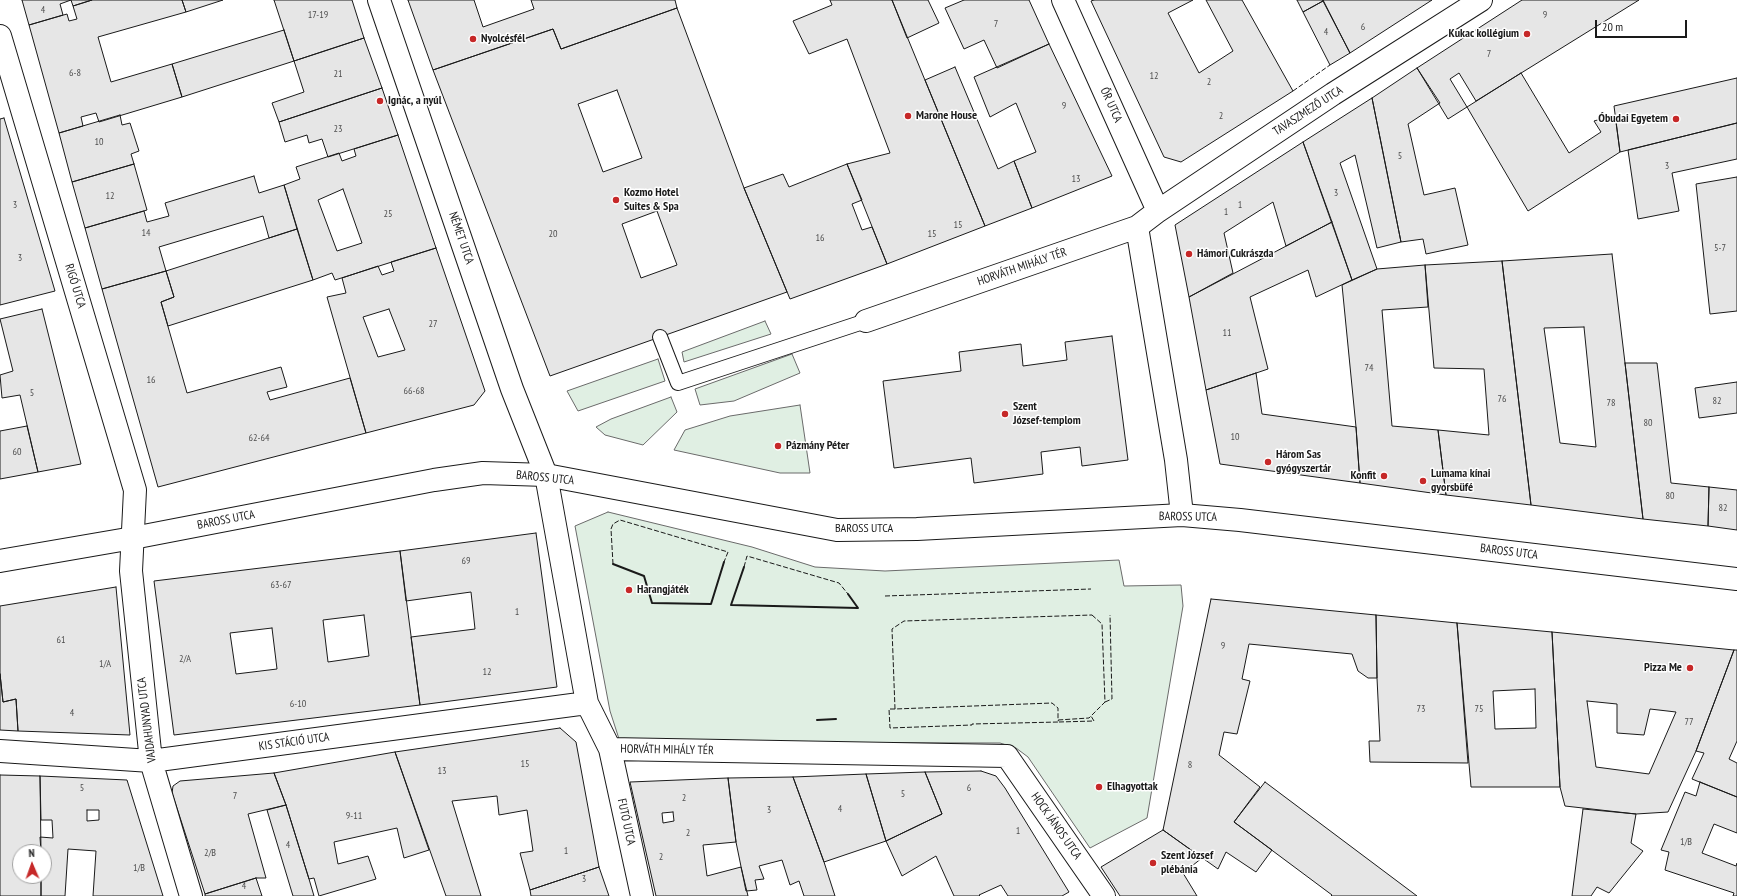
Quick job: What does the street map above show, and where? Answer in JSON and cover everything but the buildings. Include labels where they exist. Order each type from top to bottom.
[{"type":"street","name":"NÉMET UTCA","points":[[379,0],[512,389],[546,475]]},
{"type":"street","name":"ŐR UTCA","points":[[1063,0],[1158,211]]},
{"type":"street","name":"TAVASZMEZŐ UTCA","points":[[1137,227],[1158,211],[1333,94],[1481,0]]},
{"type":"street","name":"RIGÓ UTCA","points":[[0,36],[135,490],[133,538]]},
{"type":"street","name":"HORVÁTH MIHÁLY TÉR","points":[[866,321],[1137,227]]},
{"type":"street","points":[[1137,227],[1177,466],[1182,515]]},
{"type":"street","name":"BAROSS UTCA","points":[[0,561],[133,538],[434,480],[483,473],[546,475],[837,530],[932,528],[1182,515],[1248,521],[1737,579]]},
{"type":"street","name":"HORVÁTH MIHÁLY TÉR","points":[[546,475],[587,703],[610,749],[1007,756]]},
{"type":"street","name":"VAJDAHUNYAD UTCA","points":[[133,538],[131,571],[151,761],[191,896]]},
{"type":"street","name":"KIS STÁCIÓ UTCA","points":[[0,751],[151,761],[587,703]]},
{"type":"street","name":"FUTÓ UTCA","points":[[610,749],[642,896]]},
{"type":"street","name":"HOCK JÁNOS UTCA","points":[[1007,756],[1104,896]]},
{"type":"lane","name":"HORVÁTH MIHÁLY TÉR","points":[[660,337],[678,383],[866,321]]},
{"type":"green space","points":[[765,321],[771,334],[684,362],[682,352]]},
{"type":"green space","points":[[792,354],[800,373],[734,401],[700,405],[695,389]]},
{"type":"green space","points":[[658,359],[665,381],[578,411],[567,391]]},
{"type":"green space","points":[[671,397],[677,412],[643,445],[605,435],[596,427],[611,419]]},
{"type":"green space","points":[[800,405],[810,473],[780,473],[674,450],[685,430],[730,416]]},
{"type":"green space","points":[[608,512],[752,547],[815,567],[885,571],[1119,560],[1124,586],[1181,585],[1183,606],[1147,818],[1090,848],[1028,757],[1016,748],[1000,743],[620,742],[610,711],[575,526]]},
{"type":"fence","points":[[1293,91],[1330,65]]},
{"type":"fence","points":[[613,564],[611,529],[613,524],[620,520],[728,552],[724,562]]},
{"type":"fence","points":[[744,567],[747,556],[839,583],[848,594]]},
{"type":"fence","points":[[885,596],[1091,589]]},
{"type":"fence","points":[[1092,615],[1102,624],[1105,702],[1089,718],[1058,720],[1058,708],[1052,703],[895,709],[892,629],[904,621],[1092,615]]},
{"type":"fence","points":[[1105,702],[1112,699],[1110,615]]},
{"type":"fence","points":[[895,709],[889,709],[890,728],[1059,722],[1058,720]]},
{"type":"fence","points":[[1059,722],[1094,721],[1091,716]]},
{"type":"wall","points":[[613,564],[644,576],[652,603],[711,604],[724,562]]},
{"type":"wall","points":[[744,567],[731,605],[858,608],[848,594]]},
{"type":"wall","points":[[817,720],[836,719]]},
{"type":"place","name":"Kukac kollégium","points":[[1527,34]]},
{"type":"place","name":"Nyolcésfél","points":[[473,39]]},
{"type":"place","name":"Ignác, a nyúl","points":[[380,101]]},
{"type":"place","name":"Marone House","points":[[908,116]]},
{"type":"place","name":"Óbudai Egyetem","points":[[1676,119]]},
{"type":"place","name":"Kozmo Hotel Suites & Spa","points":[[616,200]]},
{"type":"place","name":"Hámori Cukrászda","points":[[1189,254]]},
{"type":"place","name":"Szent József-templom","points":[[1005,414]]},
{"type":"place","name":"Pázmány Péter","points":[[778,446]]},
{"type":"place","name":"Három Sas gyógyszertár","points":[[1268,462]]},
{"type":"place","name":"Konfit","points":[[1384,476]]},
{"type":"place","name":"Lumama kínai gyorsbüfé","points":[[1423,481]]},
{"type":"place","name":"Harangjáték","points":[[629,590]]},
{"type":"place","name":"Pizza Me","points":[[1690,668]]},
{"type":"place","name":"Elhagyottak","points":[[1099,787]]},
{"type":"place","name":"Szent József plébánia","points":[[1153,863]]}]
